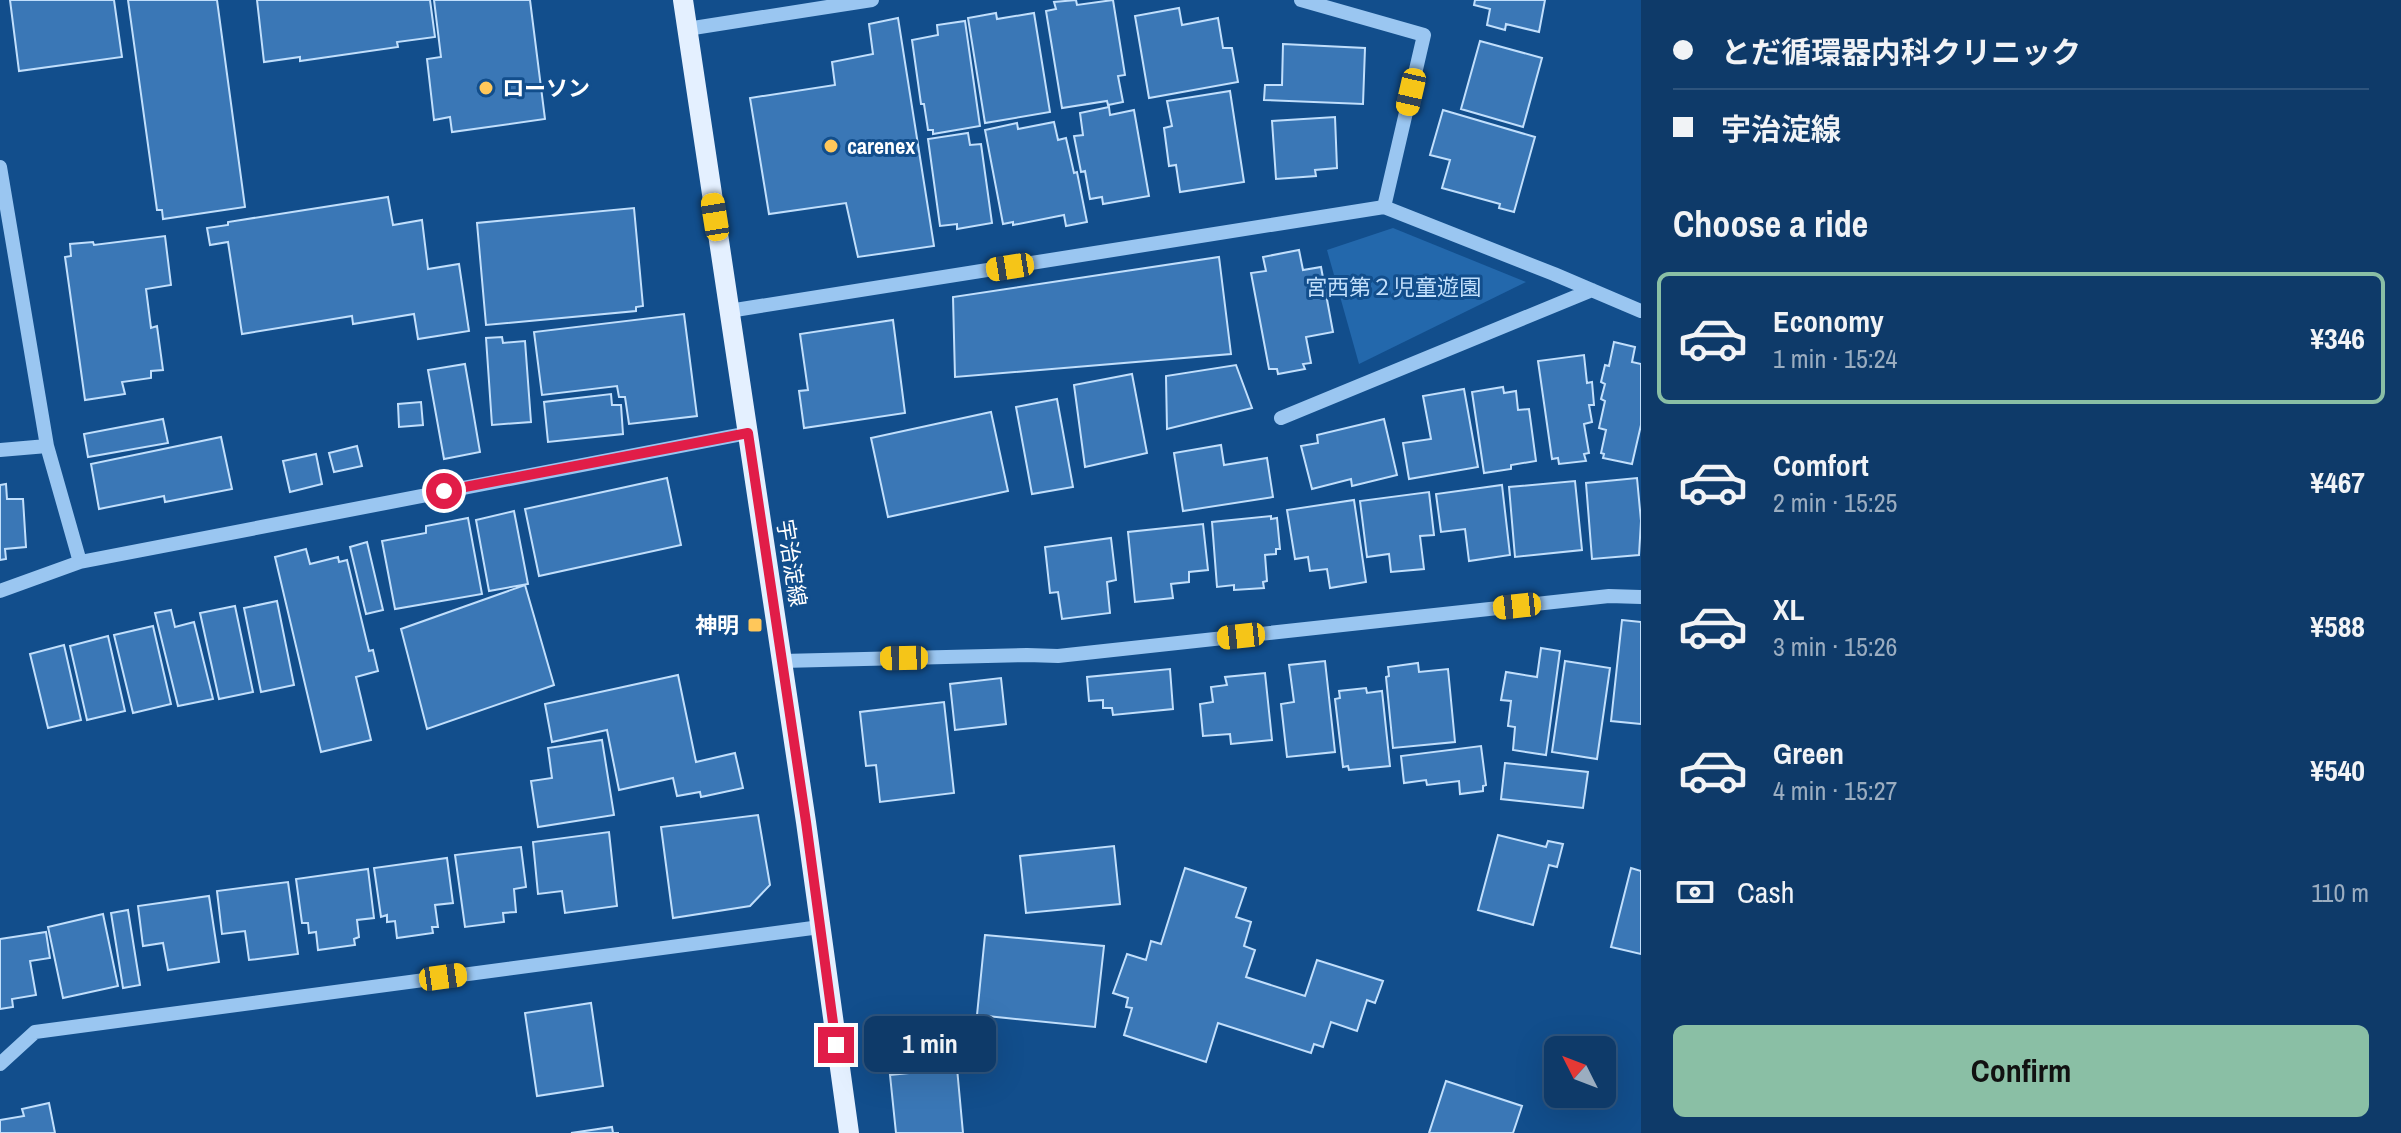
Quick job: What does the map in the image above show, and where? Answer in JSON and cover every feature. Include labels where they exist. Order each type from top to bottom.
[{"type":"main road","name":"宇治淀線","points":[[683,0],[849,1133]]},
{"type":"street","points":[[687,29],[872,0]]},
{"type":"street","points":[[1301,0],[1424,35],[1384,207]]},
{"type":"street","points":[[0,167],[47,446],[80,562]]},
{"type":"street","points":[[729,311],[1384,207],[1641,311]]},
{"type":"street","points":[[1281,418],[1592,290]]},
{"type":"street","points":[[0,591],[80,562],[748,433]]},
{"type":"street","points":[[0,450],[47,446]]},
{"type":"street","points":[[782,661],[1058,656],[1609,596],[1641,597]]},
{"type":"street","points":[[0,1064],[35,1032],[820,927]]},
{"type":"green space","name":"宮西第２児童遊園","points":[[1393,228],[1526,282],[1359,364],[1327,250]]},
{"type":"building","points":[[10,0],[114,0],[122,57],[19,71]]},
{"type":"building","points":[[128,0],[217,0],[245,207],[163,219],[162,210],[157,210]]},
{"type":"building","points":[[257,0],[430,0],[435,37],[397,42],[398,47],[300,61],[300,57],[264,62]]},
{"type":"building","name":"ローソン","points":[[434,0],[530,0],[545,119],[452,132],[450,117],[434,120],[427,59],[441,57]]},
{"type":"building","points":[[1076,0],[1077,5],[1113,0],[1125,75],[1118,76],[1123,102],[1108,105],[1107,101],[1062,108],[1046,11],[1056,9],[1054,2]]},
{"type":"building","points":[[1475,0],[1545,0],[1539,32],[1506,24],[1505,30],[1487,25],[1490,9],[1474,5]]},
{"type":"building","points":[[1179,8],[1182,25],[1218,18],[1223,48],[1232,48],[1238,82],[1149,98],[1135,16]]},
{"type":"building","points":[[996,13],[997,19],[1034,13],[1050,112],[985,123],[968,18]]},
{"type":"building","points":[[898,18],[934,246],[858,257],[846,203],[769,214],[750,98],[835,85],[832,62],[873,54],[869,24]]},
{"type":"building","points":[[965,21],[980,126],[933,134],[933,130],[928,130],[924,104],[921,104],[912,40],[938,35],[937,25]]},
{"type":"building","points":[[1480,41],[1542,58],[1523,127],[1461,109]]},
{"type":"building","points":[[1283,44],[1365,48],[1363,104],[1264,100],[1265,85],[1282,85]]},
{"type":"building","points":[[1230,91],[1244,182],[1180,192],[1176,165],[1169,166],[1164,128],[1172,126],[1167,101]]},
{"type":"building","points":[[1109,107],[1110,115],[1134,110],[1149,196],[1103,204],[1102,197],[1090,199],[1074,136],[1083,135],[1080,113]]},
{"type":"building","points":[[1443,110],[1535,137],[1514,212],[1499,208],[1500,204],[1442,188],[1450,160],[1430,155]]},
{"type":"building","points":[[1335,117],[1337,168],[1315,170],[1316,176],[1276,179],[1272,121]]},
{"type":"building","points":[[1054,122],[1058,140],[1066,138],[1074,173],[1077,172],[1087,222],[1066,226],[1064,215],[1013,225],[1013,222],[1003,224],[985,130],[1017,123],[1018,129]]},
{"type":"building","points":[[968,133],[970,145],[981,144],[992,223],[957,229],[957,224],[940,226],[928,139]]},
{"type":"building","points":[[388,197],[393,225],[422,220],[428,269],[459,264],[469,331],[418,339],[414,314],[353,324],[352,316],[242,334],[228,242],[210,245],[207,228]]},
{"type":"building","points":[[634,208],[643,306],[636,307],[636,311],[486,325],[477,223]]},
{"type":"building","points":[[165,236],[171,285],[146,289],[151,328],[157,326],[163,370],[151,371],[151,378],[122,382],[125,394],[85,400],[65,257],[71,256],[70,244],[93,242],[94,245]]},
{"type":"building","points":[[1299,250],[1303,270],[1321,267],[1333,332],[1306,337],[1311,363],[1303,364],[1305,369],[1278,374],[1277,369],[1269,369],[1251,273],[1266,271],[1263,257]]},
{"type":"building","points":[[1219,257],[1231,354],[955,377],[953,297]]},
{"type":"building","points":[[684,314],[697,416],[629,424],[625,397],[619,397],[617,386],[542,395],[534,332]]},
{"type":"building","points":[[893,320],[905,413],[804,428],[799,391],[808,390],[800,334]]},
{"type":"building","points":[[502,337],[503,343],[525,341],[531,422],[492,425],[486,338]]},
{"type":"building","points":[[1614,342],[1635,347],[1632,362],[1641,364],[1641,425],[1632,464],[1603,458],[1604,454],[1601,453],[1606,430],[1599,428],[1605,401],[1601,399],[1605,384],[1601,382],[1605,365],[1609,366]]},
{"type":"building","points":[[1584,355],[1587,383],[1592,382],[1594,405],[1589,405],[1592,422],[1584,424],[1589,453],[1584,454],[1586,461],[1559,464],[1558,458],[1552,459],[1538,361]]},
{"type":"building","points":[[465,364],[480,452],[444,459],[428,370]]},
{"type":"building","points":[[1236,365],[1252,408],[1167,429],[1166,376]]},
{"type":"building","points":[[1132,374],[1147,453],[1085,467],[1074,385]]},
{"type":"building","points":[[1503,387],[1504,393],[1516,391],[1518,410],[1529,409],[1536,461],[1484,473],[1472,392]]},
{"type":"building","points":[[1464,389],[1478,467],[1409,479],[1403,443],[1431,439],[1423,396]]},
{"type":"building","points":[[611,394],[612,405],[621,405],[623,434],[548,442],[544,402]]},
{"type":"building","points":[[1057,399],[1073,487],[1032,494],[1016,407]]},
{"type":"building","points":[[421,402],[423,425],[399,427],[398,404]]},
{"type":"building","points":[[991,412],[1008,491],[888,517],[871,438]]},
{"type":"building","points":[[163,419],[168,443],[88,457],[84,434]]},
{"type":"building","points":[[1384,419],[1397,475],[1352,486],[1351,479],[1312,489],[1301,446],[1318,443],[1317,435]]},
{"type":"building","points":[[221,437],[232,489],[165,502],[164,496],[99,509],[91,464]]},
{"type":"building","points":[[1221,445],[1224,465],[1267,458],[1273,497],[1183,511],[1174,453]]},
{"type":"building","points":[[357,446],[362,466],[334,472],[329,453]]},
{"type":"building","points":[[316,454],[322,484],[290,492],[283,461]]},
{"type":"building","points":[[667,478],[681,545],[539,576],[525,509]]},
{"type":"building","points":[[1637,478],[1641,521],[1639,555],[1592,559],[1586,483]]},
{"type":"building","points":[[1575,481],[1582,550],[1515,557],[1509,487]]},
{"type":"building","points":[[6,484],[7,499],[23,499],[26,547],[5,549],[6,559],[0,560],[0,485]]},
{"type":"building","points":[[1502,485],[1510,555],[1469,561],[1465,529],[1441,532],[1436,494]]},
{"type":"building","points":[[1429,492],[1434,535],[1420,536],[1424,569],[1391,572],[1389,554],[1367,557],[1360,501]]},
{"type":"building","points":[[1354,500],[1366,582],[1330,588],[1327,569],[1310,571],[1308,557],[1295,559],[1287,510]]},
{"type":"building","points":[[514,511],[528,584],[489,591],[476,520]]},
{"type":"building","points":[[1271,516],[1271,519],[1277,518],[1280,549],[1276,549],[1276,554],[1265,555],[1267,581],[1263,582],[1264,588],[1234,590],[1234,585],[1217,587],[1212,522]]},
{"type":"building","points":[[468,518],[482,594],[395,609],[382,541],[426,533],[426,526]]},
{"type":"building","points":[[1203,524],[1208,570],[1189,572],[1189,582],[1171,584],[1173,598],[1135,602],[1128,532]]},
{"type":"building","points":[[1111,538],[1116,580],[1107,582],[1110,613],[1062,619],[1058,592],[1050,593],[1045,547]]},
{"type":"building","points":[[367,542],[383,610],[366,614],[350,547]]},
{"type":"building","points":[[306,549],[310,564],[338,557],[339,562],[347,560],[369,651],[373,650],[378,671],[356,677],[371,740],[321,752],[275,557]]},
{"type":"building","points":[[525,585],[554,685],[427,729],[401,629]]},
{"type":"building","points":[[277,601],[294,685],[261,692],[244,608]]},
{"type":"building","points":[[235,606],[253,692],[219,699],[200,613]]},
{"type":"building","points":[[171,610],[175,627],[194,622],[213,699],[178,706],[155,613]]},
{"type":"building","points":[[1622,620],[1641,622],[1641,724],[1611,721]]},
{"type":"building","points":[[153,626],[171,704],[133,713],[114,635]]},
{"type":"building","points":[[108,636],[125,711],[87,720],[70,646]]},
{"type":"building","points":[[64,645],[81,720],[48,728],[30,654]]},
{"type":"building","points":[[1541,648],[1560,651],[1546,755],[1513,750],[1515,727],[1508,726],[1511,701],[1501,700],[1506,672],[1537,677]]},
{"type":"building","points":[[1325,661],[1335,752],[1287,757],[1281,704],[1294,702],[1289,665]]},
{"type":"building","points":[[1565,661],[1610,668],[1597,759],[1552,752]]},
{"type":"building","points":[[1418,663],[1419,672],[1448,669],[1455,742],[1393,748],[1386,677],[1389,676],[1388,667]]},
{"type":"building","points":[[1170,669],[1173,709],[1113,715],[1112,708],[1103,708],[1103,700],[1089,701],[1087,677]]},
{"type":"building","points":[[1265,673],[1272,740],[1231,744],[1230,734],[1203,736],[1200,704],[1213,702],[1211,687],[1227,685],[1225,677]]},
{"type":"building","points":[[678,675],[696,762],[735,753],[743,788],[701,797],[700,792],[677,796],[673,778],[619,790],[607,730],[552,742],[545,704]]},
{"type":"building","points":[[1001,678],[1006,724],[955,730],[950,684]]},
{"type":"building","points":[[1366,688],[1367,693],[1382,691],[1390,766],[1349,770],[1348,766],[1343,767],[1335,699],[1340,698],[1339,691]]},
{"type":"building","points":[[944,702],[954,793],[880,802],[876,765],[866,766],[860,712]]},
{"type":"building","points":[[602,740],[614,815],[538,827],[531,781],[552,778],[548,748]]},
{"type":"building","points":[[1481,746],[1486,785],[1483,791],[1460,794],[1459,781],[1427,785],[1426,780],[1404,783],[1401,756]]},
{"type":"building","points":[[1505,763],[1588,772],[1583,808],[1501,799]]},
{"type":"building","points":[[758,815],[770,885],[750,906],[673,918],[661,827]]},
{"type":"building","points":[[609,832],[617,906],[565,913],[562,891],[538,894],[533,842]]},
{"type":"building","points":[[1498,835],[1546,847],[1548,841],[1563,844],[1557,867],[1549,865],[1533,925],[1478,910]]},
{"type":"building","points":[[1114,846],[1120,904],[1026,913],[1020,856]]},
{"type":"building","points":[[521,847],[526,887],[514,889],[516,912],[503,913],[504,922],[465,927],[455,855]]},
{"type":"building","points":[[447,858],[453,903],[435,905],[438,927],[432,927],[433,933],[397,938],[395,921],[387,922],[387,915],[381,917],[374,868]]},
{"type":"building","points":[[1185,868],[1246,888],[1236,917],[1251,922],[1244,946],[1255,950],[1246,977],[1305,996],[1317,960],[1383,981],[1375,1003],[1367,1000],[1357,1031],[1331,1022],[1323,1047],[1314,1044],[1311,1053],[1218,1023],[1206,1062],[1124,1035],[1132,1008],[1126,1007],[1128,998],[1113,993],[1127,954],[1146,960],[1151,941],[1161,944]]},
{"type":"building","points":[[1631,868],[1641,871],[1641,954],[1611,947]]},
{"type":"building","points":[[368,869],[374,918],[357,920],[359,937],[354,939],[355,945],[318,950],[316,932],[309,933],[308,923],[302,923],[296,879]]},
{"type":"building","points":[[288,882],[298,954],[249,960],[245,931],[222,934],[217,891]]},
{"type":"building","points":[[209,896],[219,962],[168,970],[163,943],[143,946],[138,906]]},
{"type":"building","points":[[128,910],[140,985],[123,988],[111,913]]},
{"type":"building","points":[[103,914],[118,986],[63,998],[48,927]]},
{"type":"building","points":[[46,932],[50,958],[30,961],[36,995],[12,999],[13,1007],[0,1009],[0,939]]},
{"type":"building","points":[[985,935],[1104,946],[1095,1027],[977,1015]]},
{"type":"building","points":[[591,1003],[603,1086],[537,1096],[525,1013]]},
{"type":"building","points":[[957,1068],[963,1133],[896,1133],[890,1075]]},
{"type":"building","points":[[1446,1081],[1522,1106],[1513,1133],[1429,1133]]},
{"type":"building","points":[[49,1103],[55,1133],[0,1133],[0,1120],[24,1116],[22,1109]]},
{"type":"building","points":[[612,1127],[613,1133],[571,1133]]},
{"type":"place","name":"ローソン","points":[[486,88]]},
{"type":"place","name":"carenex","points":[[831,146]]},
{"type":"place","name":"神明","points":[[755,625]]},
{"type":"route","points":[[444,491],[748,433],[836,1045]]}]
